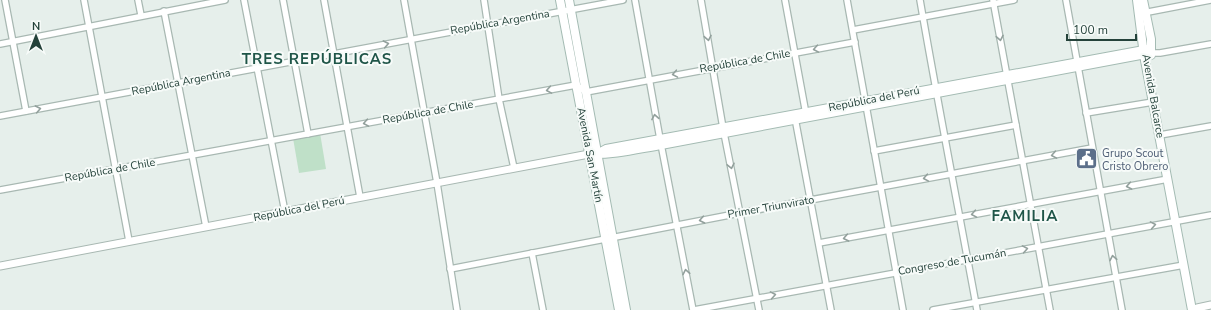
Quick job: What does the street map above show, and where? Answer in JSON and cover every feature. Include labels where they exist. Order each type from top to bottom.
[{"type":"main road","name":"Avenida San Martín","points":[[560,0],[566,10],[586,92],[598,154],[619,310]]},
{"type":"main road","name":"Avenida San Martín","points":[[569,0],[566,10],[576,85],[589,154],[626,310]]},
{"type":"main road","name":"Avenida Balcarce","points":[[1137,0],[1151,39],[1146,53],[1153,102],[1162,135],[1193,309]]},
{"type":"main road","name":"Avenida Balcarce","points":[[1142,14],[1143,0]]},
{"type":"main road","name":"República del Perú","points":[[589,154],[608,154],[723,130],[806,116],[1007,77],[1146,53]]},
{"type":"main road","name":"Avenida Balcarce","points":[[1146,53],[1151,64],[1168,179],[1178,221],[1184,265],[1193,309]]},
{"type":"street","points":[[5,0],[26,111]]},
{"type":"street","points":[[84,0],[129,241]]},
{"type":"street","points":[[138,0],[141,15]]},
{"type":"street","points":[[0,44],[164,11],[191,3],[225,0]]},
{"type":"street","points":[[244,0],[285,212]]},
{"type":"street","points":[[283,0],[308,134]]},
{"type":"street","points":[[324,0],[360,197]]},
{"type":"street","points":[[404,0],[437,183],[457,310]]},
{"type":"street","points":[[484,0],[499,99],[514,168]]},
{"type":"street","name":"República Argentina","points":[[0,116],[622,0]]},
{"type":"street","points":[[635,0],[660,142],[694,310]]},
{"type":"street","points":[[700,0],[723,130],[759,310]]},
{"type":"street","points":[[785,0],[796,52],[806,116]]},
{"type":"street","points":[[847,0],[903,310]]},
{"type":"street","points":[[920,0],[935,91],[946,139],[977,310]]},
{"type":"street","points":[[853,30],[993,2],[1014,0]]},
{"type":"street","points":[[1066,0],[1122,310]]},
{"type":"street","points":[[1142,14],[1211,0]]},
{"type":"street","points":[[993,2],[1050,310]]},
{"type":"street","points":[[164,11],[206,227]]},
{"type":"street","name":"República de Chile","points":[[586,92],[713,67],[855,42]]},
{"type":"street","name":"República del Perú","points":[[1146,53],[1160,53],[1211,44]]},
{"type":"street","points":[[576,85],[586,92]]},
{"type":"street","name":"República de Chile","points":[[0,190],[576,85]]},
{"type":"street","points":[[1086,113],[1153,102]]},
{"type":"street","points":[[795,118],[812,200],[831,310]]},
{"type":"street","points":[[874,152],[1016,125]]},
{"type":"street","points":[[1162,135],[1211,126]]},
{"type":"street","name":"Primer Triunvirato","points":[[450,269],[740,213],[1092,148]]},
{"type":"street","name":"República del Perú","points":[[0,266],[589,154]]},
{"type":"street","points":[[819,243],[888,229],[1168,179]]},
{"type":"street","name":"Congreso de Tucumán","points":[[694,310],[1211,215]]},
{"type":"street","points":[[532,253],[543,310]]},
{"type":"street","points":[[933,310],[1184,265]]},
{"type":"street","points":[[1193,309],[1211,305]]},
{"type":"green space","points":[[320,133],[326,169],[299,173],[293,138]]},
{"type":"place","name":"Grupo Scout Cristo Obrero","points":[[1086,159]]},
{"type":"district","name":"TRES REPÚBLICAS","points":[[317,59]]},
{"type":"district","name":"FAMILIA","points":[[1025,216]]}]
